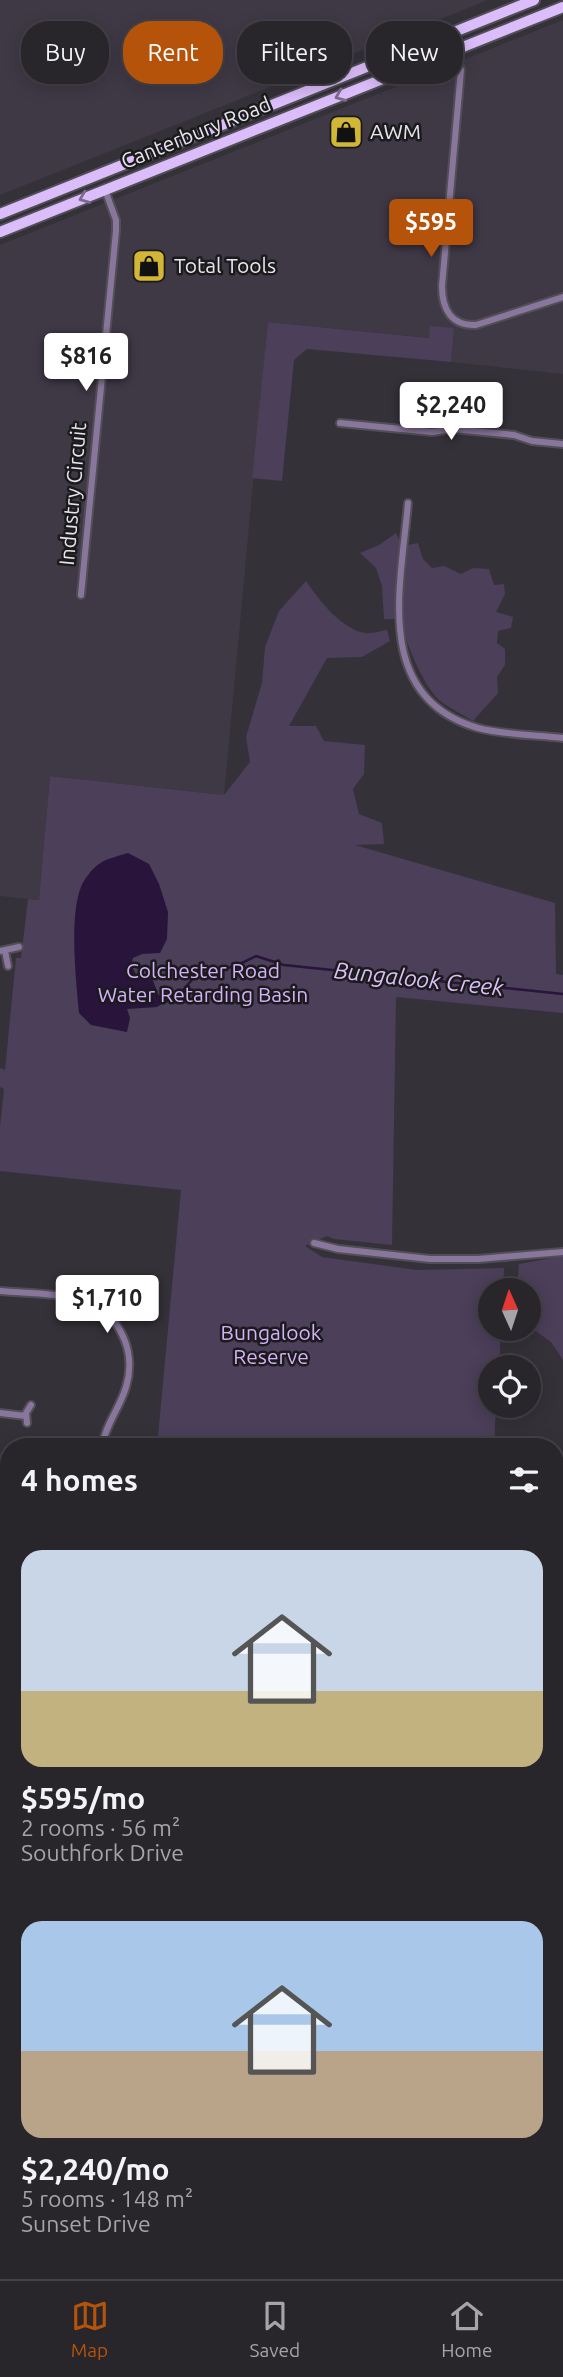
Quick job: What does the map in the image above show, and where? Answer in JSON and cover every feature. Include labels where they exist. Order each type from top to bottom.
[{"type":"main road","name":"Canterbury Road","points":[[0,214],[534,0]]},
{"type":"main road","name":"Canterbury Road","points":[[463,47],[563,7]]},
{"type":"main road","points":[[362,69],[368,85]]},
{"type":"main road","name":"Canterbury Road","points":[[0,232],[368,85]]},
{"type":"street","points":[[460,84],[442,286],[442,300],[446,312],[456,322],[466,326],[476,325],[563,296]]},
{"type":"street","name":"Industry Circuit","points":[[81,595],[116,231],[116,220],[105,190]]},
{"type":"street","points":[[340,423],[432,432],[453,429],[514,435],[532,441],[563,444]]},
{"type":"street","points":[[408,503],[398,627],[407,668],[421,691],[443,711],[472,726],[563,738]]},
{"type":"street","points":[[9,966],[2,951],[19,947]]},
{"type":"street","points":[[314,1243],[338,1250],[430,1259],[478,1259],[563,1252]]},
{"type":"street","points":[[0,1291],[75,1298],[95,1305],[110,1316],[125,1338],[129,1362],[126,1388],[105,1438]]},
{"type":"street","points":[[0,1413],[26,1420],[31,1405]]},
{"type":"shaded area","points":[[0,0],[488,0],[435,21],[366,21],[366,49],[352,54],[352,21],[237,21],[237,84],[278,84],[0,195]]},
{"type":"shaded area","points":[[563,20],[563,374],[451,362],[452,340],[268,322],[224,795],[50,776],[39,900],[0,896],[0,245],[403,84],[463,84],[463,60]]},
{"type":"shaded area","points":[[128,853],[149,864],[168,912],[167,939],[160,953],[142,954],[133,958],[131,965],[136,974],[152,978],[158,994],[165,1002],[157,1007],[127,1009],[130,1018],[127,1032],[91,1025],[79,1013],[74,931],[77,900],[87,877],[102,862]]},
{"type":"green space","points":[[268,322],[429,338],[430,326],[454,328],[451,362],[307,349],[294,360],[282,481],[252,478]]},
{"type":"green space","points":[[396,533],[402,546],[418,543],[423,559],[432,568],[444,566],[461,574],[473,568],[489,569],[494,585],[504,584],[505,594],[496,612],[513,617],[511,628],[498,631],[497,643],[505,649],[505,665],[497,677],[498,693],[473,721],[443,703],[433,693],[415,662],[401,619],[384,619],[382,586],[376,568],[360,553],[379,545]]},
{"type":"green space","name":"Colchester Road Water Retarding Basin","points":[[306,581],[324,605],[347,626],[365,633],[387,630],[390,641],[362,657],[327,658],[289,726],[316,726],[324,741],[365,745],[364,774],[353,789],[359,814],[382,823],[384,844],[355,845],[555,903],[556,974],[563,975],[563,1013],[396,997],[392,1245],[327,1236],[305,1246],[322,1257],[417,1270],[504,1268],[504,1278],[478,1278],[478,1341],[500,1341],[500,1355],[478,1355],[478,1418],[495,1418],[494,1438],[158,1438],[181,1190],[0,1171],[0,1127],[4,1089],[0,1087],[0,1068],[5,1070],[16,958],[21,958],[28,899],[39,900],[50,776],[224,795],[250,762],[246,737],[262,683],[265,647],[279,611]]},
{"type":"green space","points":[[563,1256],[563,1360],[551,1342],[541,1335],[541,1278],[518,1278],[519,1264]]},
{"type":"waterway","name":"Bungalook Creek","points":[[165,1002],[178,996],[196,975],[227,968],[256,956],[284,965],[563,994]]},
{"type":"place","name":"AWM","points":[[346,132]]},
{"type":"place","name":"Total Tools","points":[[149,266]]},
{"type":"park label","name":"Bungalook Reserve","points":[[271,1345]]}]
